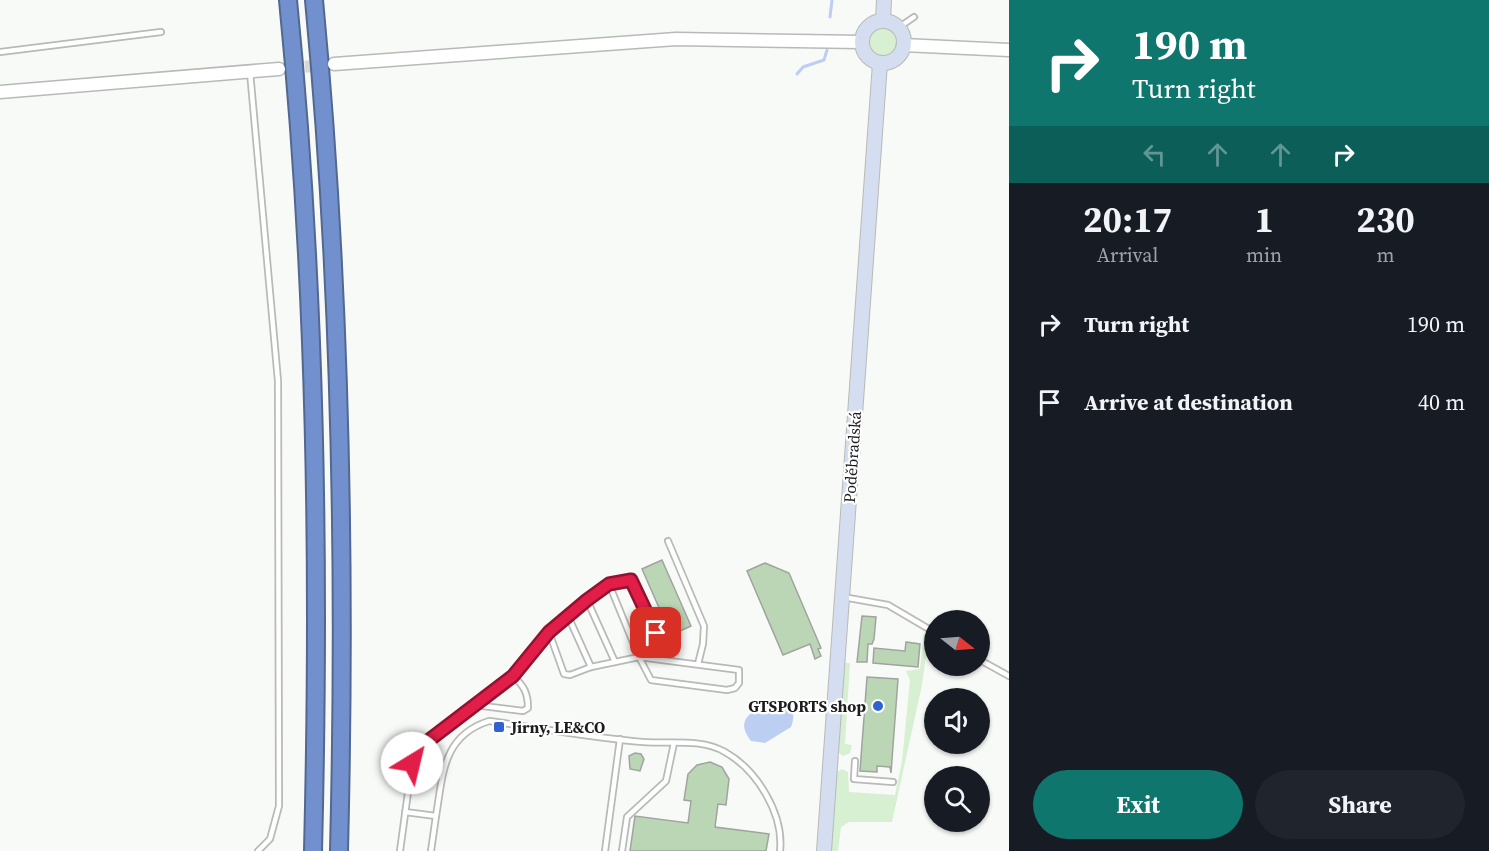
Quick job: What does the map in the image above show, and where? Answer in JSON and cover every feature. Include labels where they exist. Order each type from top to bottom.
[{"type":"highway","points":[[288,0],[313,363],[317,525],[313,851]]},
{"type":"highway","points":[[314,0],[335,278],[343,526],[343,698],[339,851]]},
{"type":"main road","points":[[883,21],[884,0]]},
{"type":"main road","points":[[883,21],[898,28],[902,33],[903,45],[898,57],[887,63],[880,63],[869,58],[862,42],[868,27],[883,21]]},
{"type":"main road","name":"Poděbradská","points":[[824,851],[880,63]]},
{"type":"street","points":[[334,64],[675,39],[862,42]]},
{"type":"street","points":[[903,45],[1009,50]]},
{"type":"street","points":[[0,92],[279,69]]},
{"type":"lane","points":[[898,28],[914,17]]},
{"type":"lane","points":[[0,52],[161,32]]},
{"type":"lane","points":[[250,72],[278,392],[279,806],[270,839],[258,851]]},
{"type":"lane","points":[[669,541],[704,626],[703,644],[698,664]]},
{"type":"lane","points":[[400,851],[412,763],[417,751],[513,676],[549,632],[609,584],[631,580],[656,633],[654,640],[636,649]]},
{"type":"lane","points":[[549,632],[564,674],[570,675],[591,667],[639,657],[739,670],[739,683],[735,688],[728,690],[651,680],[639,657],[609,584]]},
{"type":"lane","points":[[842,597],[888,605],[924,626]]},
{"type":"lane","points":[[587,600],[615,662]]},
{"type":"lane","points":[[568,616],[591,667]]},
{"type":"lane","points":[[990,666],[1009,676]]},
{"type":"lane","points":[[475,705],[523,711],[528,708],[528,696],[523,685],[513,676]]},
{"type":"lane","points":[[431,851],[444,766],[449,752],[457,740],[477,724],[489,721],[620,739],[712,747],[726,752],[761,784],[775,813],[780,851]]},
{"type":"lane","points":[[605,851],[620,739]]},
{"type":"lane","points":[[622,851],[627,817],[666,781],[674,743]]},
{"type":"lane","points":[[855,761],[854,779],[893,782]]},
{"type":"lane","points":[[405,812],[436,816]]},
{"type":"green space","points":[[883,28],[894,32],[898,43],[894,54],[883,58],[872,54],[868,43],[872,32]]},
{"type":"green space","points":[[924,633],[922,685],[892,822],[849,822],[841,827],[838,851],[830,851],[835,773],[842,769],[848,772],[849,792],[895,795],[902,761],[910,680],[906,671],[920,669]]},
{"type":"green space","points":[[843,663],[850,663],[845,744],[852,745],[850,753],[843,756],[837,751]]},
{"type":"water","points":[[779,703],[787,705],[792,710],[791,727],[765,743],[751,741],[744,725],[746,719],[756,710]]},
{"type":"building","points":[[662,560],[691,626],[671,635],[642,569]]},
{"type":"building","points":[[765,563],[789,573],[821,648],[818,649],[821,656],[815,659],[810,644],[783,655],[747,571]]},
{"type":"building","points":[[862,616],[876,617],[874,639],[872,644],[868,644],[867,662],[857,662]]},
{"type":"building","points":[[906,642],[920,644],[918,667],[873,663],[874,648],[905,651]]},
{"type":"building","points":[[867,677],[898,679],[891,773],[890,767],[877,766],[877,772],[860,771]]},
{"type":"building","points":[[635,753],[641,754],[644,759],[640,771],[630,769],[629,756]]},
{"type":"building","points":[[710,762],[722,767],[729,779],[726,805],[718,804],[715,827],[769,834],[766,851],[630,851],[635,816],[688,823],[691,801],[684,800],[688,774],[697,765]]},
{"type":"waterway","points":[[830,17],[832,0]]},
{"type":"waterway","points":[[797,74],[803,67],[824,60],[827,50]]},
{"type":"tunnel","points":[[287,68],[327,65]]},
{"type":"place","name":"GTSPORTS shop","points":[[878,706]]},
{"type":"place","name":"Jirny, LE&CO","points":[[499,727]]},
{"type":"route","points":[[412,763],[417,751],[424,744],[513,676],[549,632],[609,584],[625,579],[631,580],[656,633]]}]
